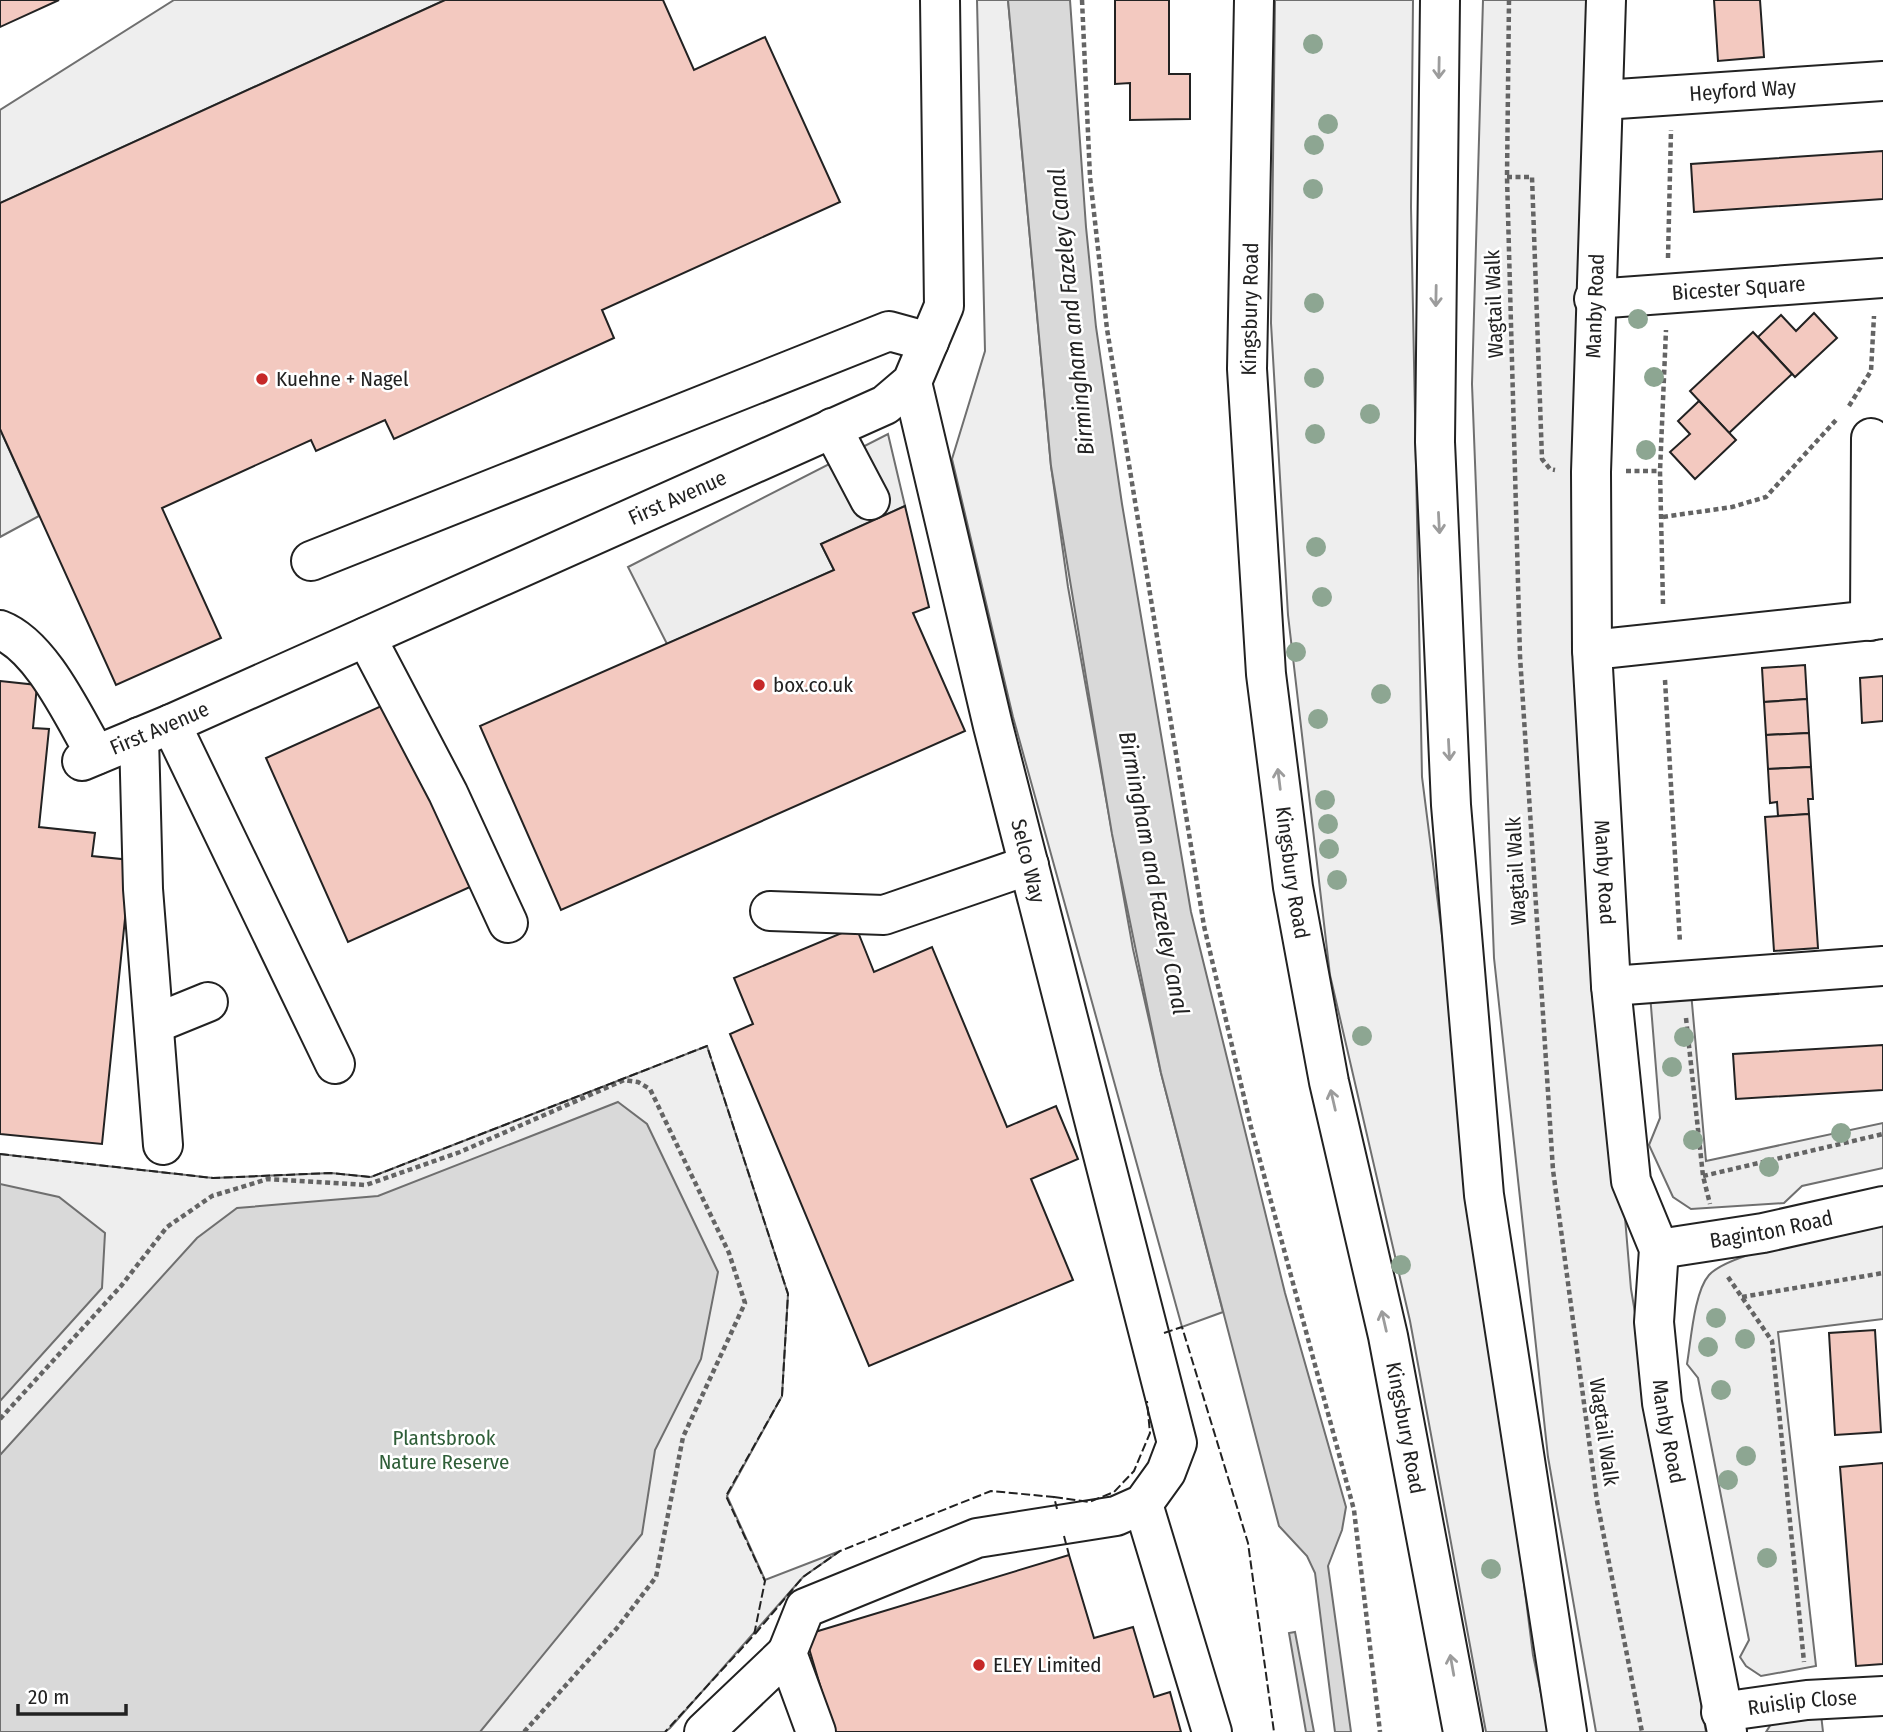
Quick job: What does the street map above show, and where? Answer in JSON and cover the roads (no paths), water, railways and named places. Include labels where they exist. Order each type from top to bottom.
[{"type":"main road","name":"First Avenue","points":[[0,630],[21,643],[44,668],[89,758],[885,405],[912,382],[944,306],[940,0]]},
{"type":"main road","name":"Kingsbury Road","points":[[1254,0],[1247,369],[1266,674],[1295,900],[1329,1082],[1401,1402],[1463,1732]]},
{"type":"main road","points":[[1440,0],[1435,442],[1451,805],[1484,1195],[1567,1732]]},
{"type":"main road","name":"Manby Road","points":[[1606,0],[1594,299],[1591,472],[1592,650],[1611,986],[1632,1181],[1659,1250],[1654,1322],[1662,1403],[1724,1722]]},
{"type":"main road","name":"Heyford Way","points":[[1603,100],[1883,81]]},
{"type":"main road","name":"Bicester Square","points":[[1594,299],[1878,278]]},
{"type":"main road","points":[[311,561],[889,331],[929,342]]},
{"type":"main road","name":"Selco Way","points":[[912,382],[1029,865],[1177,1443],[1166,1472],[1143,1504]]},
{"type":"main road","points":[[832,429],[870,500]]},
{"type":"main road","points":[[1592,650],[1876,620],[1871,438]]},
{"type":"main road","points":[[366,637],[448,793],[508,923]]},
{"type":"main road","points":[[155,731],[220,824],[335,1064]]},
{"type":"main road","points":[[155,731],[143,889],[163,1145]]},
{"type":"main road","points":[[771,911],[884,915],[1029,865]]},
{"type":"main road","points":[[1611,986],[1883,966]]},
{"type":"main road","points":[[154,1024],[208,1002]]},
{"type":"main road","name":"Baginton Road","points":[[1659,1250],[1719,1238],[1763,1233],[1883,1206]]},
{"type":"main road","points":[[704,1732],[787,1653],[805,1608],[977,1538],[1116,1516],[1143,1504],[1212,1732]]},
{"type":"main road","points":[[787,1653],[816,1732]]},
{"type":"main road","name":"Ruislip Close","points":[[1724,1722],[1807,1700],[1883,1696]]},
{"type":"water","name":"Birmingham and Fazeley Canal","points":[[1008,0],[1070,0],[1096,327],[1122,504],[1191,912],[1285,1293],[1346,1507],[1342,1530],[1328,1566],[1351,1732],[1335,1732],[1315,1573],[1307,1556],[1279,1526],[1161,1073],[1112,834],[1051,466]]},
{"type":"water","name":"Plantsbrook Nature Reserve","points":[[618,1102],[647,1124],[718,1272],[701,1359],[655,1450],[642,1534],[480,1732],[0,1732],[0,1455],[197,1238],[237,1208],[378,1196]]},
{"type":"water","points":[[0,1184],[59,1197],[105,1233],[102,1288],[0,1401]]},
{"type":"water","points":[[1295,1632],[1314,1732],[1306,1732],[1289,1633]]},
{"type":"place","name":"Kuehne + Nagel","points":[[262,379]]},
{"type":"place","name":"box.co.uk","points":[[759,685]]},
{"type":"place","name":"ELEY Limited","points":[[979,1665]]}]
